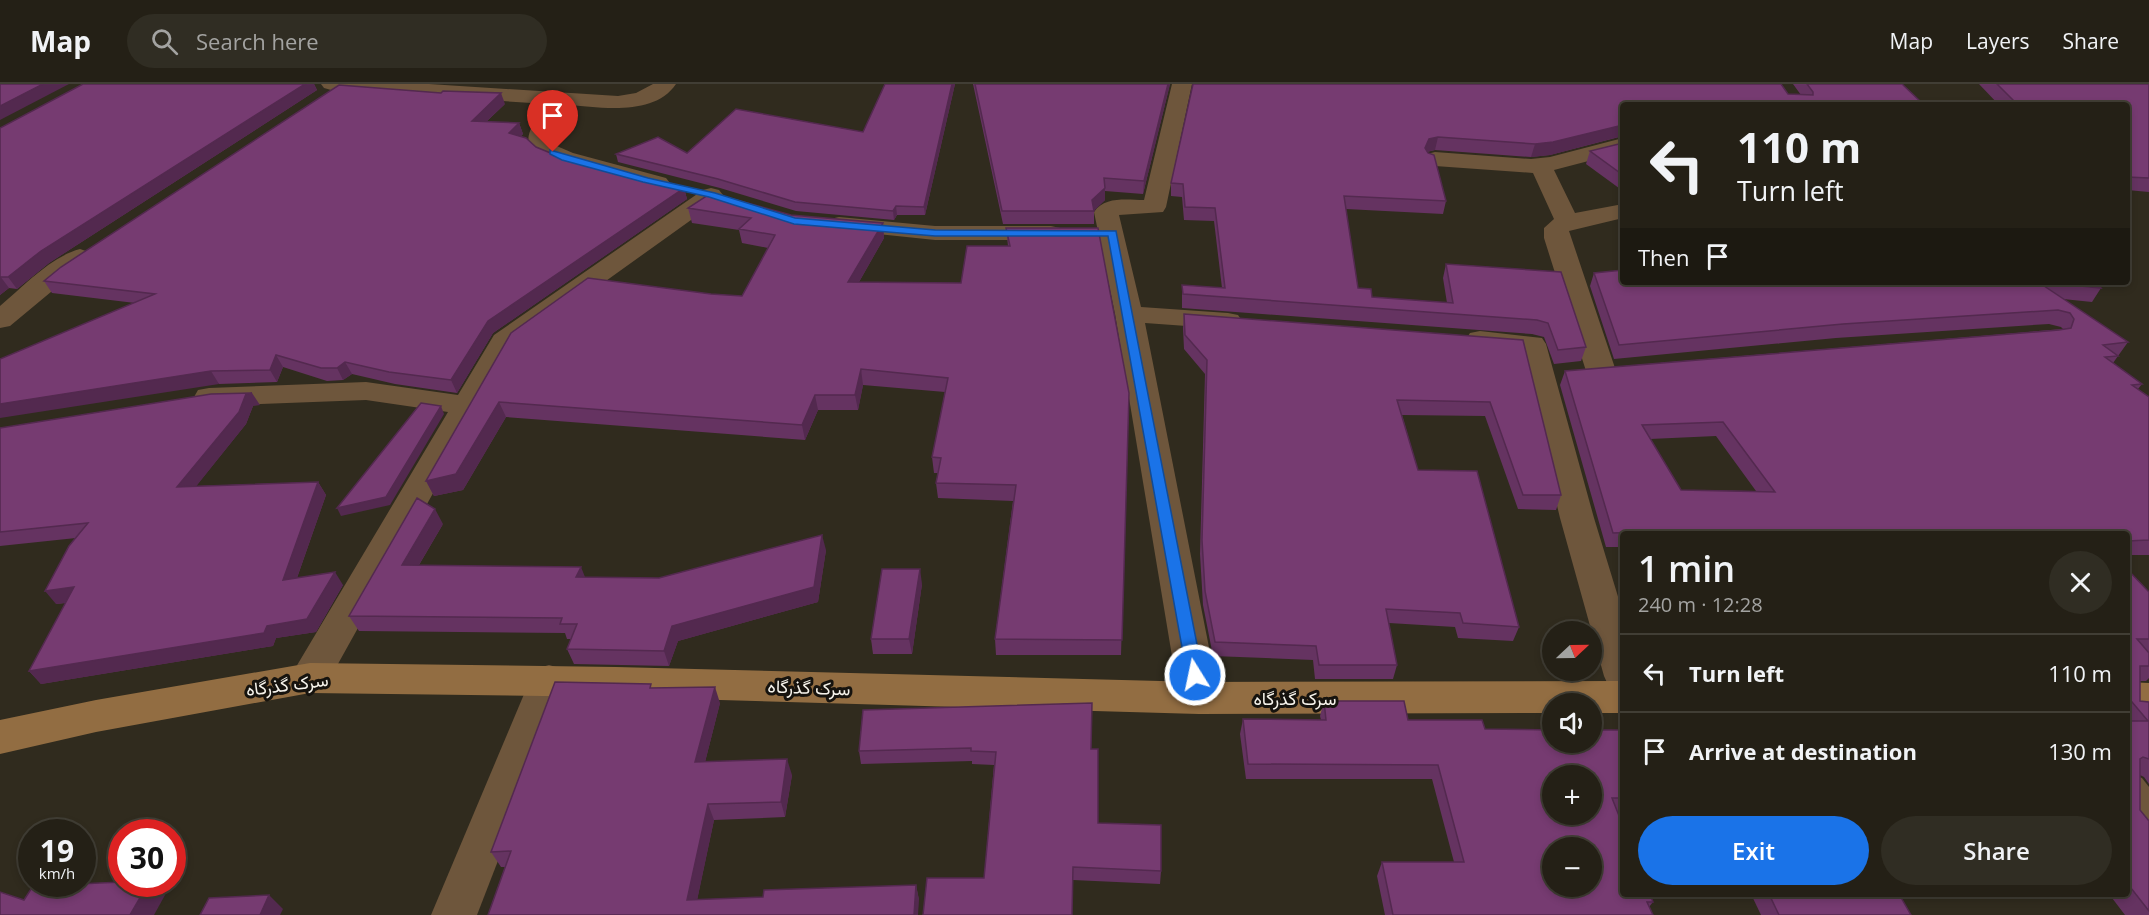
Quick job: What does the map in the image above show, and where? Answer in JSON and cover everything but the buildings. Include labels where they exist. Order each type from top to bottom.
[{"type":"street","points":[[314,104],[337,85],[618,102],[638,100],[655,93],[666,84]]},
{"type":"street","points":[[1091,233],[1107,210],[1149,208],[1155,204],[1182,84]]},
{"type":"street","points":[[310,678],[504,341],[721,198],[565,158],[541,147],[541,128],[562,97]]},
{"type":"street","points":[[1435,159],[1541,166],[1620,146]]},
{"type":"street","points":[[1541,166],[1567,222]]},
{"type":"street","points":[[1539,376],[1613,370],[1557,238],[1556,228],[1567,222],[1620,212]]},
{"type":"street","points":[[817,223],[935,233],[1091,233]]},
{"type":"street","points":[[1091,233],[1130,314],[1199,698]]},
{"type":"street","points":[[0,320],[59,271],[98,245]]},
{"type":"street","points":[[1130,314],[1248,322]]},
{"type":"street","points":[[1449,336],[1532,344],[1577,518],[1620,666]]},
{"type":"street","points":[[186,401],[219,396],[366,391],[466,405]]},
{"type":"street","name":"سرک گذرگاه","points":[[0,737],[96,716],[310,678],[549,680],[1199,698],[1620,697]]},
{"type":"street","points":[[453,915],[549,680]]},
{"type":"street","points":[[2130,699],[2149,699]]},
{"type":"street","points":[[2130,796],[2149,820]]},
{"type":"route","points":[[553,152],[565,158],[711,195],[794,220],[935,233],[1113,233],[1130,314],[1195,675]]}]
